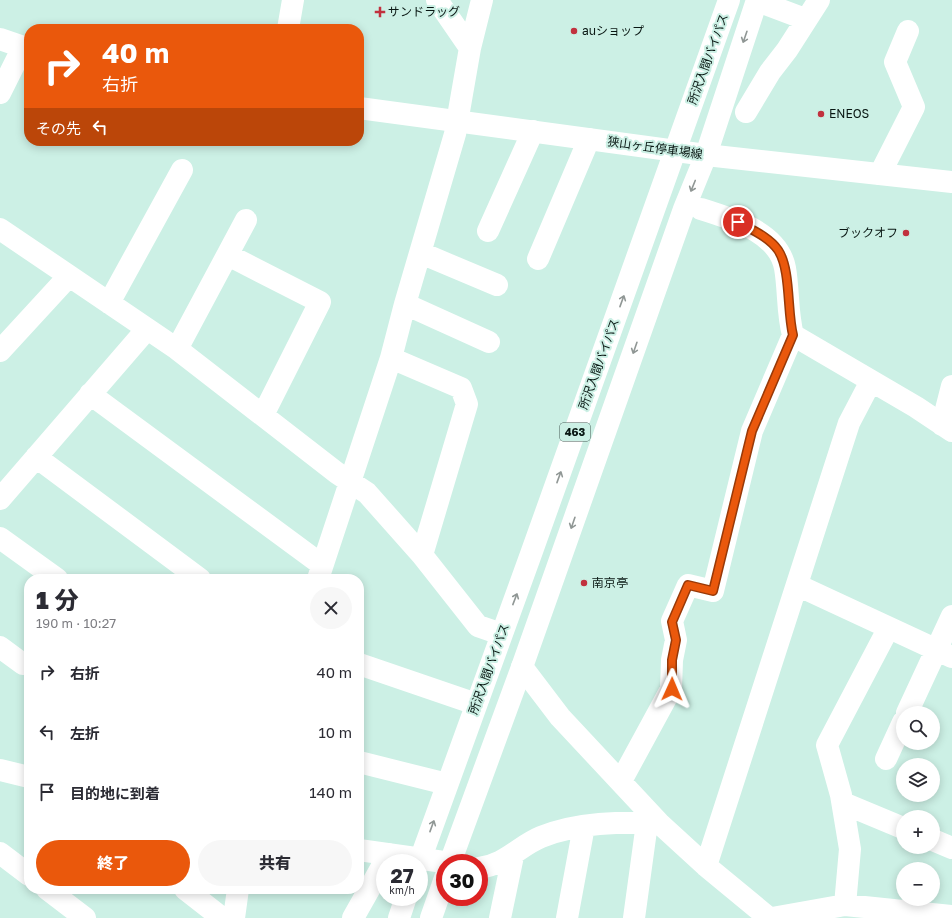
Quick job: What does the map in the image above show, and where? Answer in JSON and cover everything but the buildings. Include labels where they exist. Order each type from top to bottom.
[{"type":"main road","points":[[289,24],[294,0]]},
{"type":"main road","points":[[436,0],[470,48]]},
{"type":"main road","points":[[90,394],[320,572],[391,358],[404,304],[421,253],[458,121],[470,48],[482,0]]},
{"type":"main road","name":"所沢入間バイパス","points":[[423,854],[729,0]]},
{"type":"main road","points":[[746,112],[770,72],[787,50],[805,19],[819,0]]},
{"type":"main road","points":[[757,1],[805,19]]},
{"type":"main road","name":"463","points":[[453,854],[522,667],[684,209],[706,155],[757,1]]},
{"type":"main road","points":[[880,174],[914,107],[895,62],[908,31]]},
{"type":"main road","points":[[0,40],[24,47]]},
{"type":"main road","points":[[0,93],[24,51]]},
{"type":"main road","name":"狭山ヶ丘停車場線","points":[[364,109],[706,155],[952,182]]},
{"type":"main road","points":[[488,231],[533,131]]},
{"type":"main road","points":[[538,259],[589,139]]},
{"type":"main road","points":[[109,303],[182,170]]},
{"type":"main road","points":[[621,781],[672,689],[672,660],[676,640],[672,622],[688,585],[713,591],[752,431],[793,335],[789,322],[784,266],[779,251],[766,238],[738,222],[701,208]]},
{"type":"main road","points":[[177,349],[246,220]]},
{"type":"main road","points":[[0,229],[177,349],[337,473],[367,493],[422,554],[478,626],[501,634]]},
{"type":"main road","points":[[421,253],[497,285]]},
{"type":"main road","points":[[228,255],[320,302],[263,415]]},
{"type":"main road","points":[[0,351],[69,276]]},
{"type":"main road","points":[[404,304],[489,342]]},
{"type":"main road","points":[[0,499],[147,329]]},
{"type":"main road","points":[[793,335],[947,428],[952,386]]},
{"type":"main road","points":[[391,358],[461,388],[468,404],[422,554]]},
{"type":"main road","points":[[706,866],[849,423],[871,381]]},
{"type":"main road","points":[[36,457],[193,574]]},
{"type":"main road","points":[[0,538],[50,574]]},
{"type":"main road","points":[[797,585],[944,654]]},
{"type":"main road","points":[[911,706],[944,654],[952,616]]},
{"type":"main road","points":[[845,905],[850,849],[842,803],[827,745],[888,628]]},
{"type":"main road","points":[[0,647],[23,664]]},
{"type":"main road","points":[[364,666],[476,704]]},
{"type":"main road","points":[[522,667],[560,717],[621,781],[653,823],[771,918],[845,905],[952,916]]},
{"type":"main road","points":[[886,759],[896,737]]},
{"type":"main road","points":[[364,763],[448,784]]},
{"type":"main road","points":[[0,770],[24,776]]},
{"type":"main road","points":[[842,803],[896,825]]},
{"type":"main road","points":[[488,867],[513,856],[540,837],[584,826],[608,823],[653,823]]},
{"type":"main road","points":[[634,918],[653,823]]},
{"type":"main road","points":[[567,918],[584,826]]},
{"type":"main road","points":[[940,843],[952,848]]},
{"type":"main road","points":[[364,851],[389,854]]},
{"type":"main road","points":[[0,853],[24,872]]},
{"type":"main road","points":[[500,918],[513,856]]},
{"type":"main road","points":[[353,918],[376,877]]},
{"type":"main road","points":[[54,894],[85,918]]},
{"type":"main road","points":[[191,894],[222,918]]},
{"type":"main road","points":[[234,918],[237,894]]},
{"type":"main road","points":[[431,918],[436,904]]},
{"type":"main road","points":[[399,918],[403,906]]},
{"type":"place","name":"サンドラッグ","points":[[380,12]]},
{"type":"place","name":"auショップ","points":[[574,31]]},
{"type":"place","name":"ENEOS","points":[[821,114]]},
{"type":"place","name":"ブックオフ","points":[[906,233]]},
{"type":"place","name":"南京亭","points":[[584,583]]},
{"type":"route","points":[[672,689],[672,660],[676,640],[672,622],[688,585],[713,591],[752,431],[793,335],[789,322],[788,296],[784,266],[779,251],[766,238],[738,222]]}]
